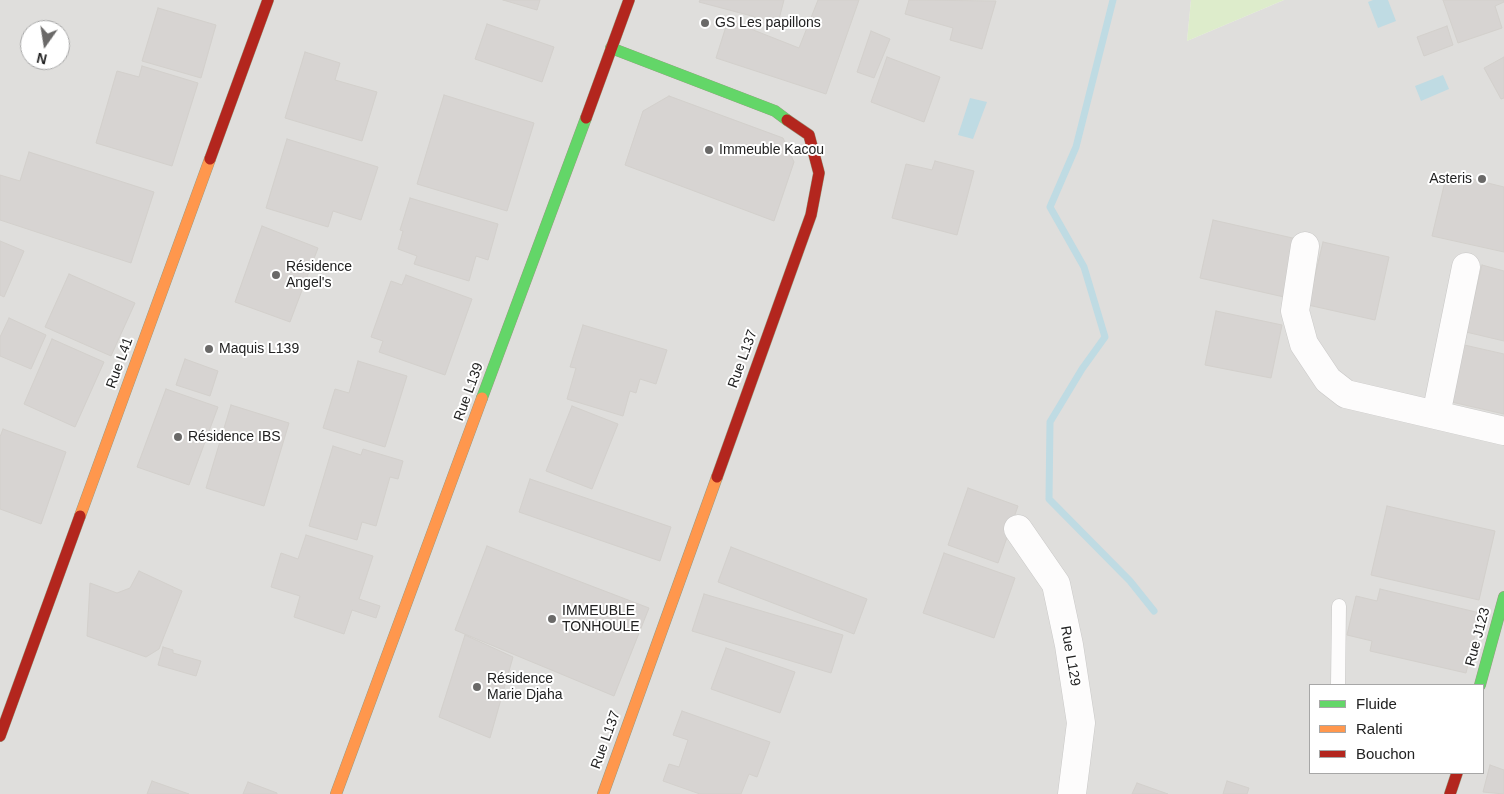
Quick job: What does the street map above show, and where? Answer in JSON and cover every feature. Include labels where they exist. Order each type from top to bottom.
[{"type":"street","name":"Rue L41","points":[[0,736],[268,0]]},
{"type":"street","name":"Rue L139","points":[[336,794],[629,0]]},
{"type":"street","name":"Rue L137","points":[[603,794],[811,215],[819,173],[809,134],[775,111],[611,48]]},
{"type":"street","points":[[1305,246],[1294,311],[1304,344],[1328,380],[1346,394],[1504,431]]},
{"type":"street","points":[[1436,415],[1466,267]]},
{"type":"street","name":"Rue L129","points":[[1018,529],[1056,584],[1070,644],[1081,723],[1072,794]]},
{"type":"street","name":"Rue J123","points":[[1480,684],[1504,597]]},
{"type":"street","points":[[1450,794],[1457,774]]},
{"type":"lane","points":[[1338,684],[1339,606]]},
{"type":"shaded area","points":[[0,0],[1191,0],[1187,41],[1284,0],[1504,0],[1504,794],[0,794]]},
{"type":"green space","points":[[1191,0],[1284,0],[1187,41]]},
{"type":"water","points":[[1388,0],[1396,21],[1378,28],[1368,2]]},
{"type":"water","points":[[1443,75],[1449,89],[1421,101],[1415,86]]},
{"type":"water","points":[[970,98],[987,102],[973,139],[958,135]]},
{"type":"building","points":[[503,0],[540,0],[537,10]]},
{"type":"building","points":[[700,0],[784,0],[778,23],[699,2]]},
{"type":"building","points":[[818,0],[859,0],[826,94],[716,58],[728,20],[799,48]]},
{"type":"building","points":[[909,0],[996,1],[982,49],[950,40],[953,28],[905,14]]},
{"type":"building","points":[[1443,0],[1504,0],[1504,2],[1495,6],[1502,28],[1458,43]]},
{"type":"building","points":[[158,8],[216,25],[201,78],[142,61]]},
{"type":"building","points":[[487,24],[554,47],[542,82],[475,59]]},
{"type":"building","points":[[1447,26],[1453,45],[1424,56],[1417,37]]},
{"type":"building","points":[[871,31],[890,39],[874,78],[857,72]]},
{"type":"building","points":[[305,52],[340,63],[335,80],[377,92],[362,141],[285,118]]},
{"type":"building","points":[[887,57],[940,77],[924,122],[871,102]]},
{"type":"building","points":[[1504,57],[1504,98],[1501,99],[1484,68]]},
{"type":"building","points":[[142,66],[198,83],[172,166],[96,143],[117,71],[139,77]]},
{"type":"building","points":[[444,95],[534,123],[507,211],[417,184]]},
{"type":"building","name":"Immeuble Kacou","points":[[669,96],[783,138],[794,162],[774,221],[625,165],[643,111]]},
{"type":"building","points":[[287,139],[378,167],[361,220],[333,211],[328,227],[266,208]]},
{"type":"building","points":[[29,152],[154,192],[131,263],[0,220],[0,175],[20,181]]},
{"type":"building","points":[[935,161],[974,171],[957,235],[892,218],[906,164],[932,170]]},
{"type":"building","points":[[1447,173],[1504,187],[1504,252],[1432,236]]},
{"type":"building","points":[[410,198],[498,224],[488,260],[476,256],[469,281],[414,264],[417,256],[398,249],[403,231],[400,230]]},
{"type":"building","points":[[1213,220],[1297,239],[1284,297],[1200,278]]},
{"type":"building","name":"Résidence Angel's","points":[[262,226],[318,248],[290,322],[235,302]]},
{"type":"building","points":[[0,241],[24,251],[4,297],[0,295]]},
{"type":"building","points":[[1323,242],[1389,257],[1375,320],[1308,305]]},
{"type":"building","points":[[1482,265],[1504,271],[1504,341],[1466,332]]},
{"type":"building","points":[[69,274],[135,303],[111,356],[45,327]]},
{"type":"building","points":[[406,275],[472,299],[445,375],[379,352],[383,341],[371,337],[391,281],[402,285]]},
{"type":"building","points":[[1216,311],[1282,325],[1271,378],[1205,365]]},
{"type":"building","points":[[9,318],[46,335],[31,369],[0,356],[0,337]]},
{"type":"building","points":[[583,325],[667,350],[656,384],[640,379],[636,393],[630,391],[623,416],[567,399],[576,368],[570,367]]},
{"type":"building","points":[[52,339],[104,362],[75,427],[24,404]]},
{"type":"building","points":[[1460,344],[1504,354],[1504,414],[1447,401]]},
{"type":"building","points":[[185,359],[218,371],[210,396],[176,385]]},
{"type":"building","points":[[358,361],[407,376],[385,447],[323,428],[335,389],[349,393]]},
{"type":"building","name":"Résidence IBS","points":[[166,389],[218,407],[189,485],[137,467]]},
{"type":"building","points":[[231,405],[289,423],[264,506],[206,488]]},
{"type":"building","points":[[572,406],[618,424],[592,489],[546,471]]},
{"type":"building","points":[[3,429],[66,452],[41,524],[0,509],[0,437]]},
{"type":"building","points":[[333,446],[361,455],[363,449],[403,461],[398,479],[390,477],[376,526],[362,522],[357,540],[309,526]]},
{"type":"building","points":[[530,479],[671,527],[660,561],[519,512]]},
{"type":"building","points":[[968,488],[1018,506],[998,563],[948,545]]},
{"type":"building","points":[[1387,506],[1495,531],[1479,600],[1371,575]]},
{"type":"building","points":[[306,535],[373,556],[359,599],[380,606],[376,618],[352,610],[344,634],[294,617],[300,596],[271,587],[281,553],[298,559]]},
{"type":"building","name":"IMMEUBLE TONHOULE","points":[[487,546],[649,608],[614,696],[455,630]]},
{"type":"building","points":[[731,547],[867,599],[854,634],[718,582]]},
{"type":"building","points":[[944,553],[1015,578],[994,638],[923,613]]},
{"type":"building","points":[[139,571],[182,591],[159,649],[146,657],[87,636],[90,583],[117,593],[130,588]]},
{"type":"building","points":[[1380,589],[1480,613],[1466,673],[1370,651],[1372,641],[1347,635],[1356,596],[1377,601]]},
{"type":"building","points":[[704,594],[843,635],[831,673],[692,631]]},
{"type":"building","name":"Résidence Marie Djaha","points":[[465,635],[513,657],[490,738],[439,717]]},
{"type":"building","points":[[163,647],[173,650],[173,653],[201,661],[196,676],[158,665]]},
{"type":"building","points":[[726,648],[795,672],[780,713],[711,689]]},
{"type":"building","points":[[682,711],[770,742],[757,777],[749,774],[741,794],[700,794],[663,781],[669,764],[679,767],[688,740],[673,735]]},
{"type":"building","points":[[1490,765],[1504,770],[1504,794],[1483,792]]},
{"type":"building","points":[[152,781],[189,794],[147,794]]},
{"type":"building","points":[[1227,781],[1249,788],[1247,794],[1223,794]]},
{"type":"building","points":[[248,782],[277,793],[277,794],[243,794]]},
{"type":"building","points":[[1137,783],[1168,794],[1132,794]]},
{"type":"waterway","points":[[1113,0],[1076,147],[1050,207],[1084,267],[1105,337],[1082,369],[1050,422],[1049,499],[1130,581],[1154,611]]},
{"type":"traffic: fast","points":[[611,48],[775,111],[787,120]]},
{"type":"traffic: fast","points":[[482,398],[586,118]]},
{"type":"traffic: fast","points":[[1480,684],[1504,597]]},
{"type":"traffic: slow","points":[[80,516],[210,159]]},
{"type":"traffic: slow","points":[[336,794],[482,398]]},
{"type":"traffic: slow","points":[[603,794],[717,477]]},
{"type":"traffic: jam","points":[[210,159],[268,0]]},
{"type":"traffic: jam","points":[[586,118],[629,0]]},
{"type":"traffic: jam","points":[[717,477],[811,215],[819,173],[809,135],[787,120]]},
{"type":"traffic: jam","points":[[0,736],[80,516]]},
{"type":"traffic: jam","points":[[1450,794],[1457,774]]},
{"type":"place","name":"GS Les papillons","points":[[705,23]]},
{"type":"place","name":"Immeuble Kacou","points":[[709,150]]},
{"type":"place","name":"Asteris","points":[[1482,179]]},
{"type":"place","name":"Résidence Angel's","points":[[276,275]]},
{"type":"place","name":"Maquis L139","points":[[209,349]]},
{"type":"place","name":"Résidence IBS","points":[[178,437]]},
{"type":"place","name":"IMMEUBLE TONHOULE","points":[[552,619]]},
{"type":"place","name":"Résidence Marie Djaha","points":[[477,687]]}]
